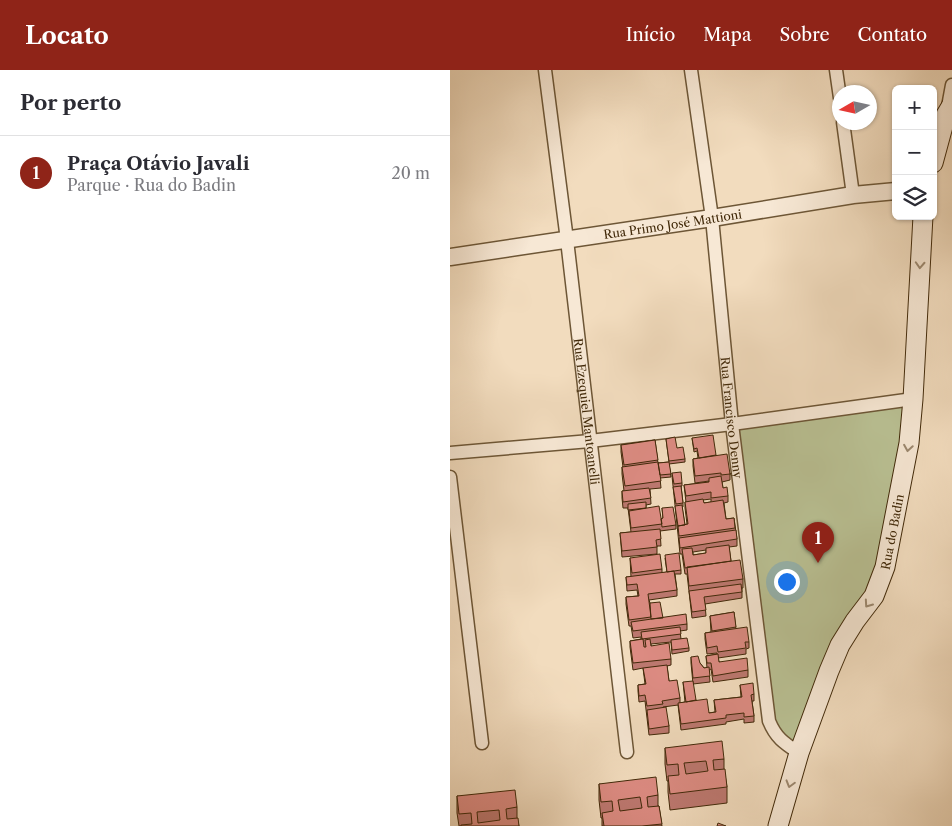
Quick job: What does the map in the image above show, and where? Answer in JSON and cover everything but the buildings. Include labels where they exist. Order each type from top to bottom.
[{"type":"main road","points":[[937,150],[949,110]]},
{"type":"main road","name":"Rua do Badin","points":[[778,826],[799,753],[829,671],[840,645],[855,620],[874,596],[881,582],[898,509],[909,442],[923,220]]},
{"type":"street","name":"Rua Ezequiel Mantoanelli","points":[[545,70],[567,240],[627,752]]},
{"type":"street","name":"Rua Francisco Denny","points":[[691,70],[712,218],[732,424],[769,720],[774,733],[784,743],[799,753]]},
{"type":"street","points":[[836,70],[838,85]]},
{"type":"street","points":[[949,110],[952,85]]},
{"type":"street","points":[[844,130],[853,195]]},
{"type":"street","name":"Rua Primo José Mattioni","points":[[450,257],[853,195],[892,191]]},
{"type":"street","points":[[450,453],[590,441],[913,400]]},
{"type":"street","points":[[450,477],[482,743]]},
{"type":"green space","points":[[909,403],[881,582],[852,620],[800,750],[774,733],[733,428]]},
{"type":"place","name":"Praça Otávio Javali","points":[[818,563]]}]
